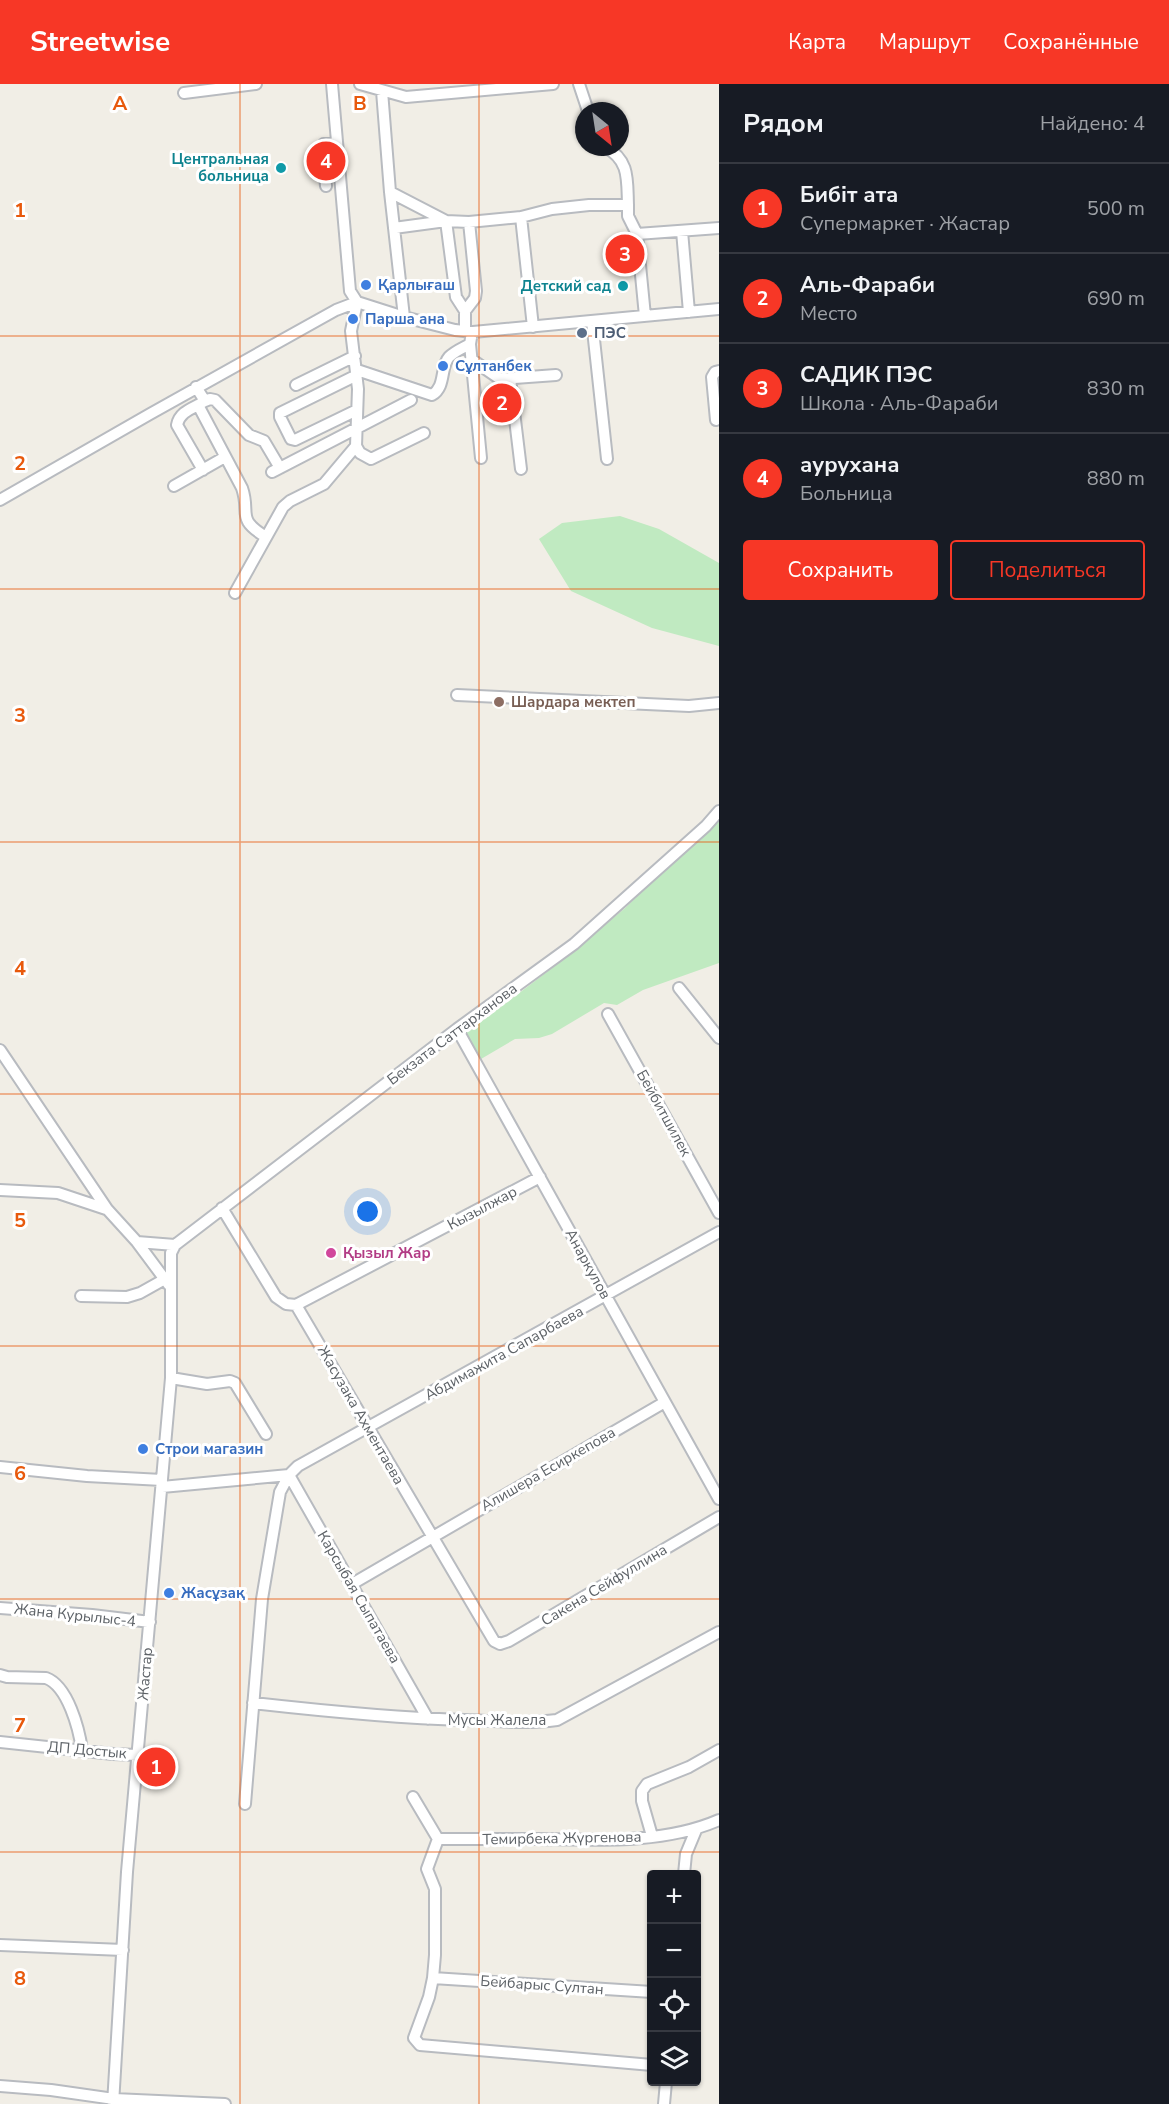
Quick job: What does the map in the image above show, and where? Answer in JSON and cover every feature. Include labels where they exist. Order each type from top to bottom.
[{"type":"street","points":[[184,93],[204,87],[256,84]]},
{"type":"street","points":[[332,84],[350,291],[357,302],[351,331],[357,373],[356,446],[365,458],[372,459],[424,433]]},
{"type":"street","points":[[360,84],[406,97],[464,88],[553,84]]},
{"type":"street","points":[[579,84],[585,102]]},
{"type":"street","points":[[382,91],[390,192],[404,316]]},
{"type":"street","points":[[326,186],[322,148],[324,144],[337,142]]},
{"type":"street","points":[[619,156],[623,164],[628,216],[638,234],[645,316]]},
{"type":"street","points":[[390,192],[446,221]]},
{"type":"street","points":[[394,228],[446,221],[469,222],[520,217],[552,209],[589,205],[628,205]]},
{"type":"street","points":[[520,217],[533,327]]},
{"type":"street","points":[[446,221],[456,297],[465,311],[469,331],[481,458]]},
{"type":"street","points":[[465,311],[475,297],[476,291],[469,222]]},
{"type":"street","points":[[638,234],[719,228]]},
{"type":"street","points":[[682,231],[689,312]]},
{"type":"street","points":[[0,500],[196,387],[336,310],[357,302],[469,331],[719,309]]},
{"type":"street","points":[[592,321],[607,459]]},
{"type":"street","points":[[357,410],[295,440],[291,439],[280,417],[280,413],[357,373],[432,394],[438,389],[446,361],[470,344]]},
{"type":"street","points":[[296,385],[355,356]]},
{"type":"street","points":[[471,359],[496,378],[556,375]]},
{"type":"street","points":[[716,420],[712,377],[715,372],[719,371]]},
{"type":"street","points":[[510,378],[521,469]]},
{"type":"street","points":[[196,387],[201,403],[244,495],[245,517],[252,528],[266,537]]},
{"type":"street","points":[[203,470],[177,425],[182,414],[210,399],[215,400],[249,435],[264,441],[276,470],[411,400]]},
{"type":"street","points":[[235,592],[283,507],[290,501],[324,484],[356,446]]},
{"type":"street","points":[[174,486],[225,457]]},
{"type":"street","points":[[457,695],[689,706],[719,703]]},
{"type":"street","name":"Бекзата Саттарханова","points":[[175,1245],[457,1029],[574,944],[706,826],[719,811]]},
{"type":"street","points":[[679,988],[719,1038]]},
{"type":"street","name":"Бейбитшилек","points":[[608,1014],[719,1213]]},
{"type":"street","name":"Анаркулов","points":[[457,1029],[719,1499]]},
{"type":"street","points":[[0,1050],[107,1209],[137,1242],[167,1282],[127,1297],[81,1296]]},
{"type":"street","name":"Кызылжар","points":[[296,1305],[540,1177]]},
{"type":"street","points":[[0,1190],[58,1193],[107,1209]]},
{"type":"street","name":"Жасузака Ахментаева","points":[[222,1208],[276,1297],[286,1304],[296,1305],[489,1635]]},
{"type":"street","name":"Абдимажита Сапарбаева","points":[[0,1467],[162,1483],[289,1475],[298,1466],[719,1232]]},
{"type":"street","points":[[137,1242],[175,1245]]},
{"type":"street","name":"Жастар","points":[[114,2102],[127,1872],[171,1378],[167,1282],[171,1253],[175,1245]]},
{"type":"street","points":[[171,1378],[207,1384],[230,1381],[236,1383],[266,1434]]},
{"type":"street","name":"Алишера Есиркепова","points":[[352,1584],[665,1402]]},
{"type":"street","points":[[245,1804],[262,1599],[280,1492],[289,1475]]},
{"type":"street","name":"Карсыбая Сыпатаева","points":[[289,1475],[428,1719]]},
{"type":"street","name":"Сакена Сейфуллина","points":[[489,1635],[500,1644],[509,1641],[719,1517]]},
{"type":"street","name":"Жана Курылыс-4","points":[[0,1608],[150,1622]]},
{"type":"street","name":"Мусы Жалела","points":[[253,1704],[428,1719],[537,1722],[557,1720],[719,1632]]},
{"type":"street","points":[[0,1675],[52,1680],[73,1713],[82,1750]]},
{"type":"street","name":"ДП Достык","points":[[0,1742],[137,1755]]},
{"type":"street","points":[[652,1836],[642,1801],[642,1791],[646,1784],[689,1767],[719,1750]]},
{"type":"street","points":[[413,1797],[438,1839],[427,1869],[435,1889],[435,1955],[429,1997],[414,2038],[420,2045],[647,2065]]},
{"type":"street","name":"Темирбека Жүргенова","points":[[438,1839],[589,1840],[652,1836],[696,1830],[719,1820]]},
{"type":"street","points":[[684,1870],[686,1854],[696,1830]]},
{"type":"street","points":[[0,1945],[123,1950]]},
{"type":"street","name":"Бейбарыс Султан","points":[[433,1978],[647,1992]]},
{"type":"street","points":[[0,2086],[51,2090],[114,2102],[225,2104]]},
{"type":"street","points":[[664,2104],[666,2086]]},
{"type":"green space","points":[[620,516],[659,529],[719,563],[719,646],[652,628],[571,591],[539,539],[562,523]]},
{"type":"green space","points":[[719,817],[719,963],[643,990],[617,1005],[604,1003],[552,1034],[539,1038],[515,1039],[481,1059],[465,1034],[560,962],[624,909]]},
{"type":"place","name":"аурухана","points":[[326,161]]},
{"type":"place","name":"Центральная больница","points":[[281,168]]},
{"type":"place","name":"САДИК ПЭС","points":[[625,254]]},
{"type":"place","name":"Қарлығаш","points":[[366,285]]},
{"type":"place","name":"Детский сад","points":[[623,286]]},
{"type":"place","name":"Парша ана","points":[[353,319]]},
{"type":"place","name":"ПЭС","points":[[582,333]]},
{"type":"place","name":"Сұлтанбек","points":[[443,366]]},
{"type":"place","name":"Аль-Фараби","points":[[502,403]]},
{"type":"place","name":"Шардара мектеп","points":[[499,702]]},
{"type":"place","name":"Қызыл Жар","points":[[331,1253]]},
{"type":"place","name":"Строи магазин","points":[[143,1449]]},
{"type":"place","name":"Жасұзақ","points":[[169,1593]]},
{"type":"place","name":"Бибіт ата","points":[[156,1767]]}]
